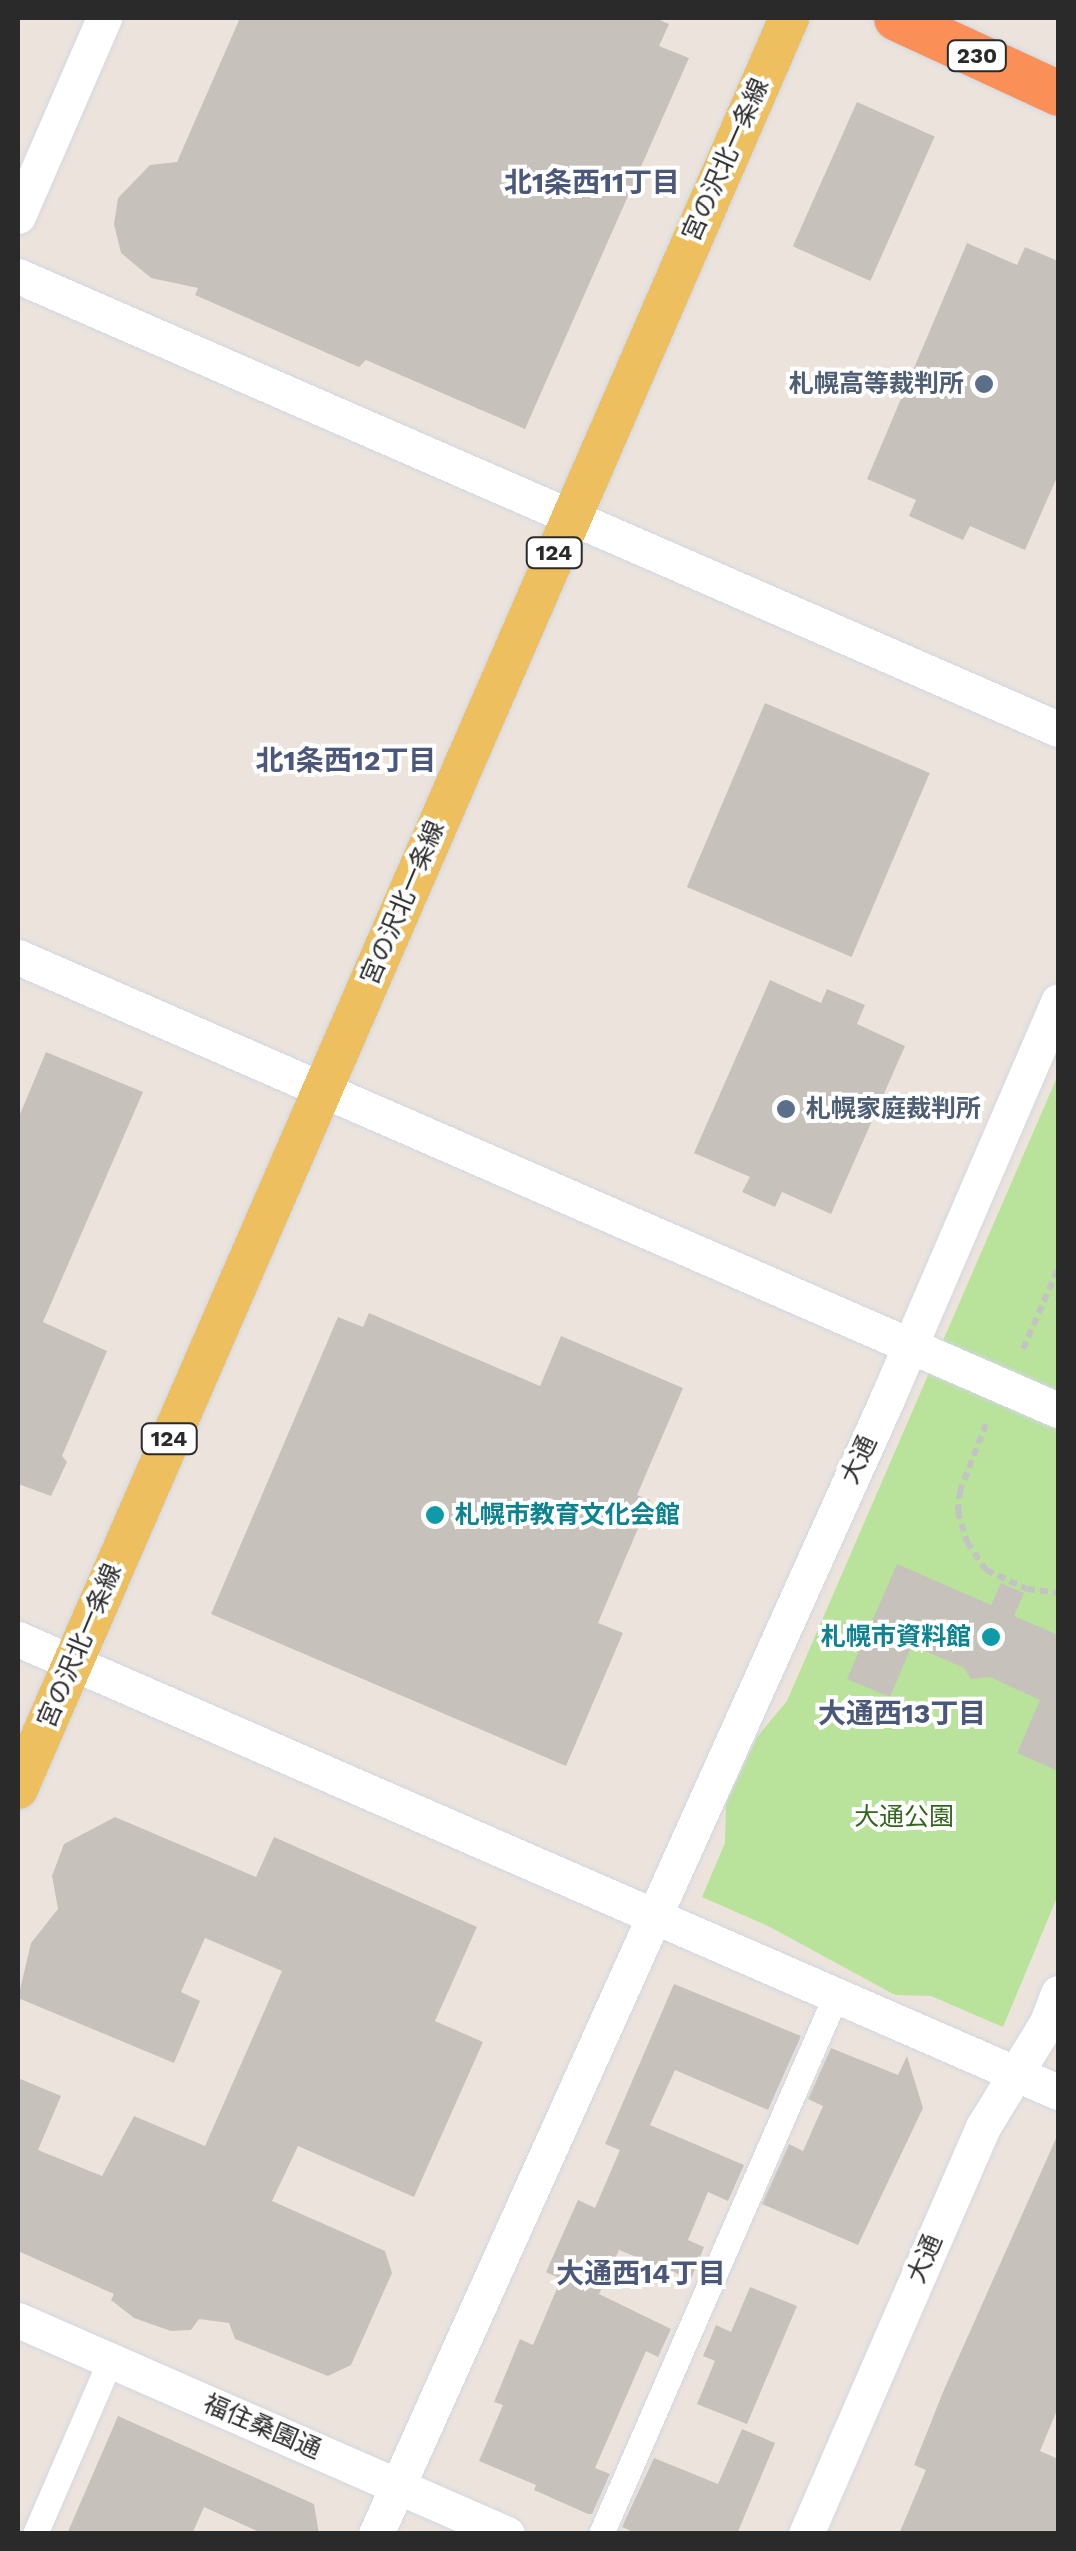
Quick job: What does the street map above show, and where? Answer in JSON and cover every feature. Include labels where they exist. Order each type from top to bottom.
[{"type":"highway","name":"230","points":[[896,18],[1058,93]]},
{"type":"main road","name":"宮の沢北一条線","points":[[18,1789],[789,18]]},
{"type":"street","points":[[18,216],[104,18]]},
{"type":"street","points":[[18,276],[1058,730]]},
{"type":"street","points":[[18,957],[1058,1410]]},
{"type":"street","name":"大通","points":[[376,2534],[909,1345],[1058,1001]]},
{"type":"street","points":[[18,1639],[1058,2092]]},
{"type":"street","name":"大通","points":[[806,2534],[983,2126],[1058,1993]]},
{"type":"street","points":[[601,2534],[836,1995]]},
{"type":"street","name":"福住桑園通","points":[[18,2320],[507,2534]]},
{"type":"street","points":[[35,2534],[110,2361]]},
{"type":"path","points":[[1023,1350],[1058,1269]]},
{"type":"path","points":[[986,1424],[960,1491],[958,1511],[967,1542],[986,1570],[1027,1589],[1058,1593]]},
{"type":"green space","name":"大通公園","points":[[1058,1075],[1058,1895],[1003,2027],[931,1996],[895,1995],[770,1927],[702,1897],[725,1843],[726,1803],[757,1737],[787,1701]]},
{"type":"building","points":[[240,18],[655,18],[669,24],[659,46],[689,58],[525,429],[366,360],[359,367],[195,295],[198,288],[151,278],[121,253],[114,224],[118,198],[150,165],[177,162]]},
{"type":"building","points":[[857,102],[935,137],[870,281],[793,246]]},
{"type":"building","name":"札幌高等裁判所","points":[[967,243],[1017,265],[1025,247],[1058,261],[1058,475],[1025,550],[970,526],[963,540],[909,516],[916,500],[867,479]]},
{"type":"building","points":[[765,703],[930,773],[852,957],[687,887]]},
{"type":"building","points":[[770,980],[821,1003],[827,989],[865,1005],[857,1024],[905,1046],[831,1214],[782,1192],[775,1207],[742,1192],[750,1177],[694,1153]]},
{"type":"building","points":[[46,1052],[143,1092],[43,1322],[107,1351],[62,1456],[67,1462],[51,1496],[18,1484],[18,1119]]},
{"type":"building","points":[[369,1313],[540,1386],[561,1336],[683,1388],[637,1495],[650,1500],[598,1623],[623,1633],[566,1766],[211,1614],[338,1317],[363,1327]]},
{"type":"building","points":[[897,1564],[991,1605],[1001,1583],[1024,1593],[1014,1616],[1058,1635],[1058,1771],[1017,1753],[1040,1700],[990,1677],[971,1679],[964,1668],[912,1645],[890,1697],[847,1679]]},
{"type":"building","points":[[115,1817],[256,1877],[274,1837],[477,1927],[435,2021],[483,2042],[414,2197],[298,2146],[272,2201],[385,2251],[392,2273],[351,2365],[328,2376],[235,2339],[229,2323],[199,2319],[191,2330],[171,2331],[134,2318],[111,2300],[114,2294],[18,2251],[18,2078],[61,2096],[38,2150],[102,2176],[134,2116],[205,2146],[282,1971],[205,1938],[181,1992],[200,2001],[174,2063],[18,1998],[31,1943],[58,1909],[52,1876],[64,1844]]},
{"type":"building","points":[[674,1984],[801,2036],[768,2110],[675,2070],[650,2125],[744,2165],[728,2201],[708,2192],[688,2240],[704,2247],[691,2279],[619,2250],[599,2294],[671,2329],[658,2357],[646,2351],[595,2468],[610,2474],[592,2514],[588,2514],[534,2490],[536,2485],[479,2461],[503,2405],[494,2402],[520,2339],[533,2345],[561,2279],[546,2272],[578,2200],[595,2208],[620,2150],[605,2144]]},
{"type":"building","points":[[831,2048],[898,2075],[907,2056],[923,2108],[858,2245],[762,2204],[789,2144],[803,2151],[823,2106],[808,2099]]},
{"type":"building","points":[[1058,2134],[1058,2408],[1040,2451],[1058,2459],[1058,2534],[899,2534],[926,2470],[914,2465],[943,2392]]},
{"type":"building","points":[[750,2287],[797,2306],[747,2424],[697,2404],[715,2361],[703,2356],[716,2325],[731,2332]]},
{"type":"building","points":[[118,2416],[314,2504],[319,2534],[264,2534],[204,2507],[192,2534],[67,2534]]},
{"type":"building","points":[[742,2429],[775,2443],[737,2534],[638,2534],[622,2527],[654,2458],[718,2484]]},
{"type":"place","name":"札幌高等裁判所","points":[[984,384]]},
{"type":"place","name":"札幌家庭裁判所","points":[[786,1109]]},
{"type":"place","name":"札幌市教育文化会館","points":[[435,1515]]},
{"type":"place","name":"札幌市資料館","points":[[991,1637]]},
{"type":"district","name":"北1条西11丁目","points":[[592,183]]},
{"type":"district","name":"北1条西12丁目","points":[[346,761]]},
{"type":"district","name":"大通西13丁目","points":[[902,1714]]},
{"type":"district","name":"大通西14丁目","points":[[641,2274]]}]
